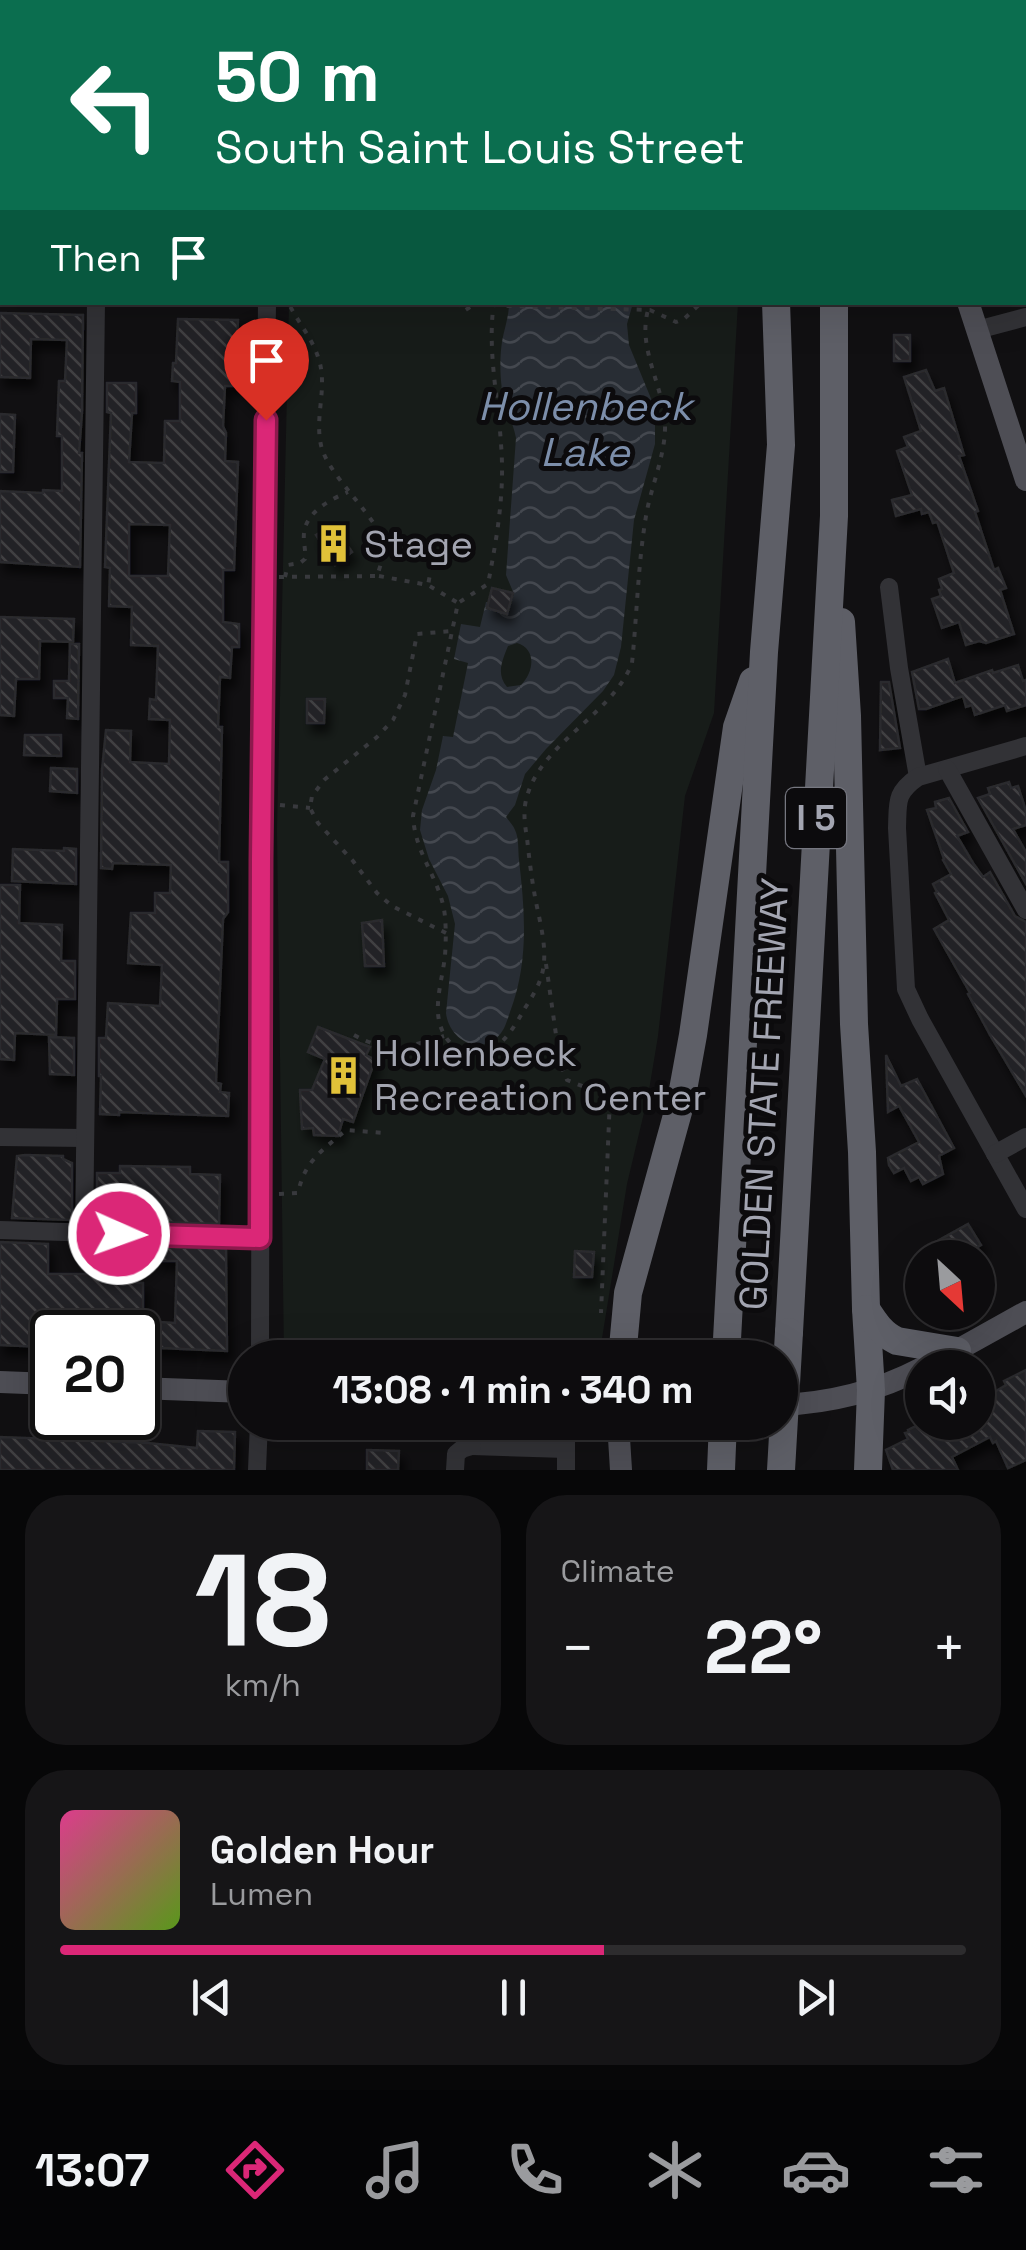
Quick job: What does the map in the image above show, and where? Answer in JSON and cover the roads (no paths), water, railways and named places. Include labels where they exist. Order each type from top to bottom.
[{"type":"highway","name":"GOLDEN STATE FREEWAY","points":[[727,1340],[764,652],[781,445],[776,305]]},
{"type":"highway","name":"GOLDEN STATE FREEWAY","points":[[782,1470],[834,516],[834,305]]},
{"type":"highway","points":[[834,516],[848,716],[854,1024],[871,1390],[868,1470]]},
{"type":"highway","points":[[624,1340],[632,1276],[681,1101],[737,728],[764,652]]},
{"type":"highway","points":[[866,1310],[888,1337],[952,1350]]},
{"type":"highway","points":[[721,1470],[722,1440]]},
{"type":"main road","points":[[969,305],[1026,480]]},
{"type":"main road","points":[[960,1350],[1026,1312]]},
{"type":"main road","points":[[798,1404],[871,1390],[905,1376]]},
{"type":"main road","points":[[0,1382],[30,1383]]},
{"type":"main road","points":[[160,1389],[228,1391]]},
{"type":"main road","points":[[619,1440],[620,1470]]},
{"type":"street","points":[[84,1233],[96,305]]},
{"type":"street","points":[[260,1340],[267,305]]},
{"type":"street","points":[[976,330],[1026,318]]},
{"type":"street","points":[[889,587],[911,782],[898,804],[897,828],[906,989],[1026,1210]]},
{"type":"street","points":[[911,782],[1026,746]]},
{"type":"street","points":[[947,768],[1026,910]]},
{"type":"street","points":[[0,1137],[85,1138]]},
{"type":"street","points":[[995,1154],[1026,1138]]},
{"type":"street","points":[[0,1230],[260,1238]]},
{"type":"street","points":[[257,1470],[258,1440]]},
{"type":"street","points":[[472,1440],[472,1446]]},
{"type":"street","points":[[566,1440],[566,1470]]},
{"type":"street","points":[[456,1470],[456,1454],[472,1446],[566,1449]]},
{"type":"water","name":"Hollenbeck Lake","points":[[509,305],[632,305],[627,324],[629,345],[652,401],[655,444],[634,520],[621,647],[614,675],[525,774],[515,805],[506,817],[518,841],[523,956],[504,1028],[493,1040],[476,1045],[459,1038],[448,1023],[455,924],[448,896],[429,859],[420,830],[443,736],[453,737],[468,663],[454,659],[461,624],[480,627],[486,602],[487,609],[508,614],[514,594],[506,575],[516,438],[501,384],[502,342]],"holes":[[[517,643],[528,650],[529,674],[521,685],[507,687],[501,672],[508,646]]]},
{"type":"place","name":"Stage","points":[[334,544]]},
{"type":"place","name":"Hollenbeck Recreation Center","points":[[344,1075]]}]
